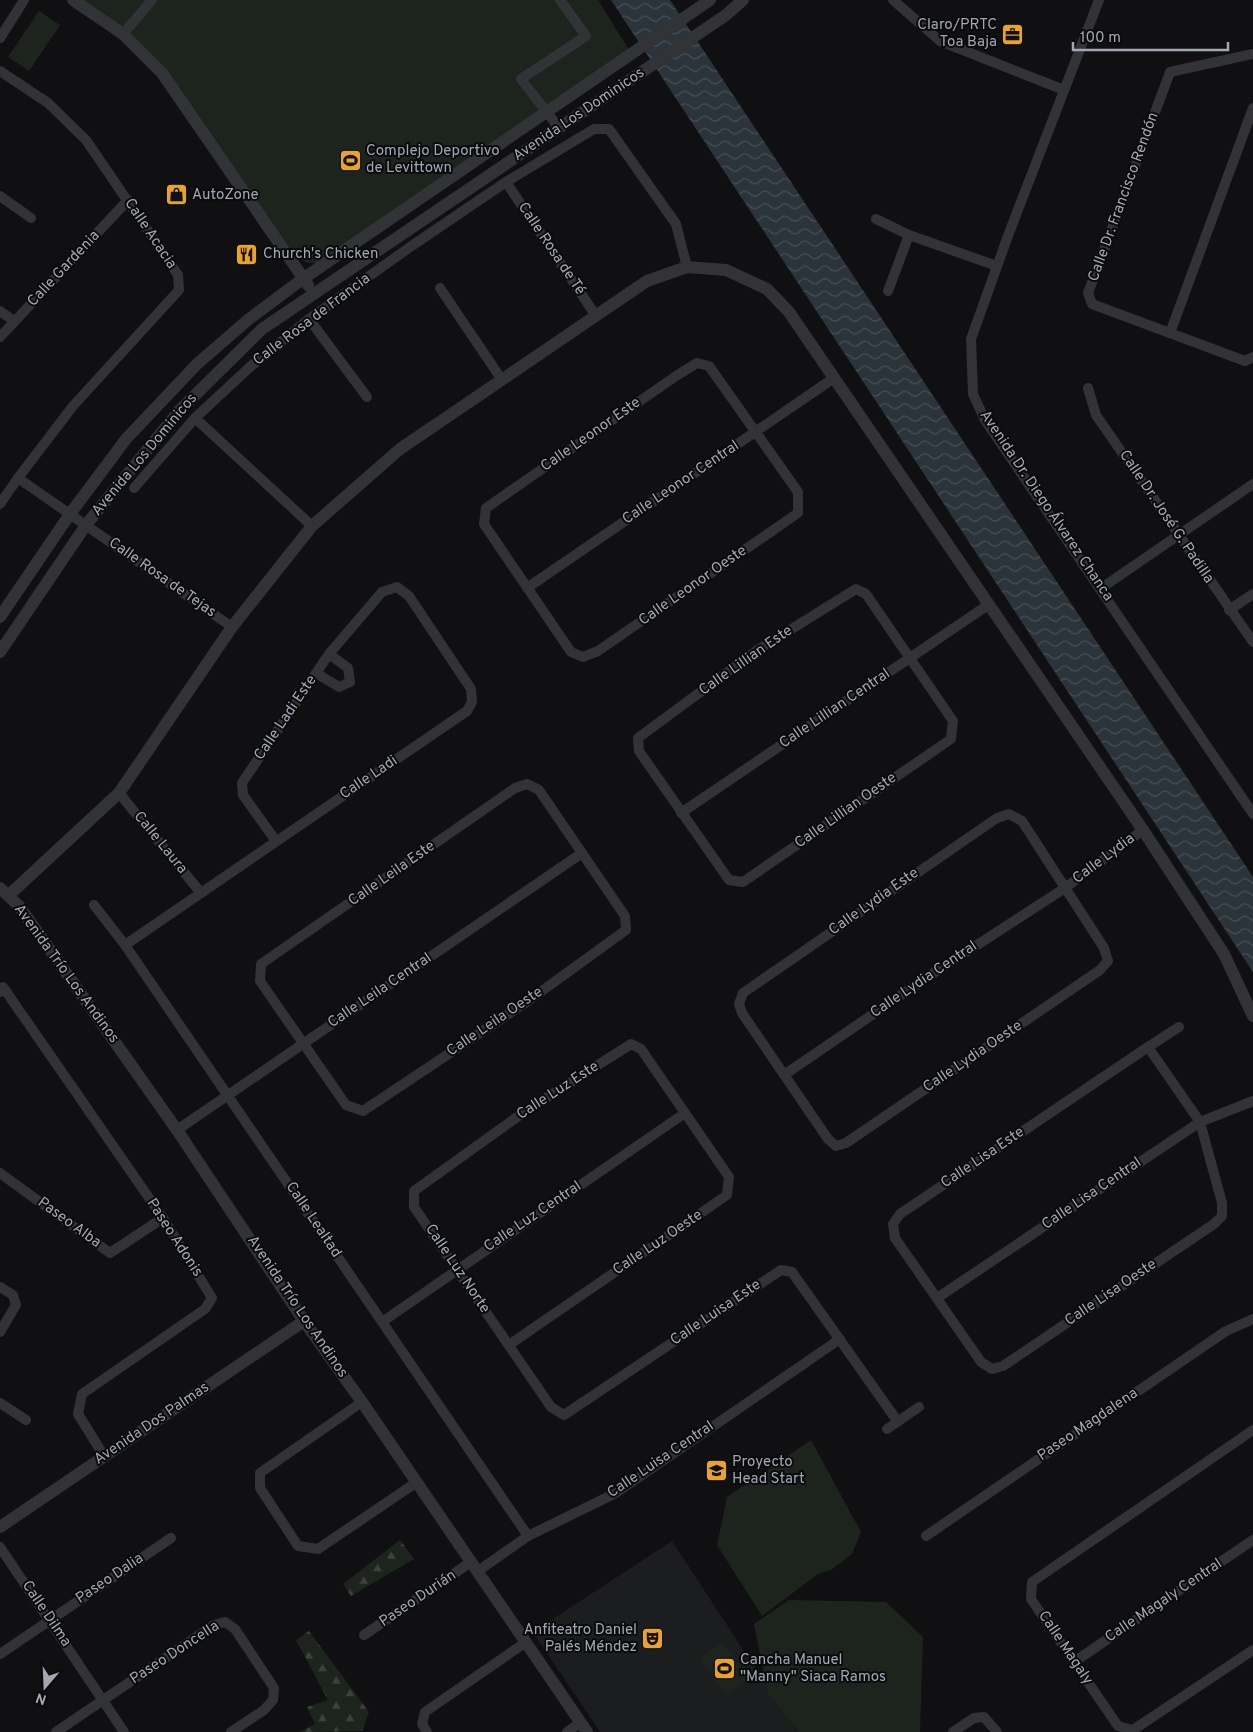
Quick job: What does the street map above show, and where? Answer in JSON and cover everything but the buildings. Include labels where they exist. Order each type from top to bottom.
[{"type":"street","points":[[0,38],[24,0]]},
{"type":"street","points":[[73,0],[123,34],[162,74],[314,294]]},
{"type":"street","points":[[123,34],[152,0]]},
{"type":"street","points":[[560,0],[586,36],[521,79],[560,128]]},
{"type":"street","name":"Avenida Los Dominicos","points":[[0,652],[86,525],[179,411],[262,330],[560,128],[726,14],[743,0]]},
{"type":"street","points":[[892,0],[940,41],[1064,90]]},
{"type":"street","name":"Avenida Dr. Diego Álvarez Chanca","points":[[1098,0],[996,266],[971,339],[973,394],[985,420],[1253,814]]},
{"type":"street","name":"Avenida Los Dominicos","points":[[0,617],[70,514],[126,439],[197,364],[249,319],[304,278],[708,1]]},
{"type":"street","name":"Calle Dr. Francisco Rendón","points":[[1249,359],[1170,333],[1092,304],[1088,293],[1170,72],[1253,55]]},
{"type":"street","name":"Calle Acacia","points":[[0,71],[48,103],[86,140],[178,275],[179,290],[73,406],[0,504]]},
{"type":"street","points":[[1170,333],[1253,108]]},
{"type":"street","name":"Calle Rosa de Francia","points":[[134,488],[195,418],[251,366],[309,319],[506,182],[594,129],[609,130],[676,224],[687,267]]},
{"type":"street","name":"Calle Rosa de Té","points":[[506,182],[596,316]]},
{"type":"street","points":[[0,196],[31,218]]},
{"type":"street","name":"Calle Gardenia","points":[[0,337],[128,200]]},
{"type":"street","points":[[876,219],[909,235],[996,266]]},
{"type":"street","points":[[888,291],[909,235]]},
{"type":"street","points":[[4,891],[119,793],[232,627],[312,526],[400,449],[647,281],[687,267],[726,270],[767,289],[789,312],[1142,830],[1224,954],[1253,1016]]},
{"type":"street","points":[[440,288],[502,380]]},
{"type":"street","points":[[0,311],[14,321]]},
{"type":"street","points":[[309,319],[367,397]]},
{"type":"street","name":"Calle Leonor Este","points":[[527,588],[484,524],[486,508],[676,376],[697,364],[709,366],[757,432]]},
{"type":"street","name":"Calle Leonor Central","points":[[527,588],[834,378]]},
{"type":"street","name":"Calle Dr. José G. Padilla","points":[[1088,388],[1096,415],[1229,610],[1253,642]]},
{"type":"street","points":[[195,418],[312,526]]},
{"type":"street","name":"Calle Leonor Oeste","points":[[527,588],[571,652],[583,658],[598,651],[798,513],[798,492],[757,432]]},
{"type":"street","name":"Calle Rosa de Tejas","points":[[18,478],[232,627]]},
{"type":"street","points":[[1100,589],[1253,484]]},
{"type":"street","name":"Calle Ladi","points":[[124,945],[467,711],[472,702],[471,689],[409,596],[397,587],[382,592],[375,600]]},
{"type":"street","name":"Calle Lillian Este","points":[[681,813],[639,751],[638,738],[756,651],[856,589],[866,594],[911,658]]},
{"type":"street","points":[[1229,610],[1253,594]]},
{"type":"street","name":"Calle Ladi Este","points":[[276,842],[243,795],[242,783],[329,654],[375,600]]},
{"type":"street","name":"Calle Lillian Central","points":[[681,813],[988,605]]},
{"type":"street","points":[[316,673],[339,687],[350,682],[348,668],[329,654]]},
{"type":"street","name":"Calle Lillian Oeste","points":[[681,813],[729,880],[742,882],[759,872],[951,739],[953,721],[911,658]]},
{"type":"street","name":"Calle Leila Este","points":[[303,1044],[260,981],[261,964],[515,788],[527,784],[539,790],[582,853]]},
{"type":"street","name":"Calle Laura","points":[[119,793],[201,893]]},
{"type":"street","name":"Calle Lydia Este","points":[[784,1075],[742,1013],[739,1004],[743,993],[997,818],[1009,814],[1022,821],[1065,888]]},
{"type":"street","name":"Calle Lydia","points":[[1065,888],[1142,830]]},
{"type":"street","name":"Calle Leila Oeste","points":[[303,1044],[346,1105],[363,1111],[528,1001],[626,930],[625,916],[582,853]]},
{"type":"street","name":"Calle Leila Central","points":[[177,1130],[582,853]]},
{"type":"street","name":"Calle Lydia Central","points":[[784,1075],[920,982],[1065,888]]},
{"type":"street","name":"Calle Lydia Oeste","points":[[784,1075],[828,1139],[836,1146],[846,1143],[1100,970],[1108,961],[1104,948],[1065,888]]},
{"type":"street","name":"Avenida Trío Los Andinos","points":[[4,891],[19,906],[177,1130],[304,1321],[362,1402],[584,1727]]},
{"type":"street","name":"Calle Lealtad","points":[[94,905],[228,1095],[528,1536]]},
{"type":"street","name":"Paseo Adonis","points":[[1,990],[163,1218],[212,1298],[205,1309],[82,1394],[78,1414],[104,1456]]},
{"type":"street","name":"Calle Lisa Este","points":[[937,1298],[895,1238],[893,1224],[900,1214],[1148,1046],[1179,1028]]},
{"type":"street","name":"Calle Luz Este","points":[[414,1191],[524,1112],[631,1044],[641,1049],[685,1113]]},
{"type":"street","points":[[1148,1046],[1200,1122]]},
{"type":"street","name":"Calle Lisa Central","points":[[937,1298],[1200,1122],[1253,1101]]},
{"type":"street","name":"Calle Luz Central","points":[[382,1322],[685,1113]]},
{"type":"street","name":"Calle Luz Oeste","points":[[509,1345],[728,1196],[729,1177],[685,1113]]},
{"type":"street","name":"Calle Lisa Oeste","points":[[937,1298],[981,1362],[992,1369],[1003,1366],[1052,1334],[1214,1224],[1222,1216],[1222,1203],[1200,1122]]},
{"type":"street","name":"Paseo Alba","points":[[0,1173],[110,1253],[163,1218]]},
{"type":"street","name":"Calle Luz Norte","points":[[414,1191],[414,1207],[509,1345]]},
{"type":"street","name":"Calle Luisa Este","points":[[509,1345],[551,1407],[564,1414],[781,1270],[792,1272],[898,1422]]},
{"type":"street","points":[[0,1287],[12,1295],[16,1305],[0,1332]]},
{"type":"street","name":"Paseo Magdalena","points":[[926,1536],[1226,1331],[1253,1319]]},
{"type":"street","name":"Avenida Dos Palmas","points":[[0,1527],[304,1321]]},
{"type":"street","name":"Calle Luisa Central","points":[[475,1567],[528,1536],[616,1493],[840,1339]]},
{"type":"street","points":[[362,1402],[260,1473],[260,1488],[298,1546],[318,1549],[417,1482]]},
{"type":"street","points":[[0,1403],[26,1420]]},
{"type":"street","points":[[887,1429],[919,1407]]},
{"type":"street","name":"Calle Magaly","points":[[1253,1430],[1032,1582],[1031,1599],[1118,1726],[1133,1730],[1253,1650]]},
{"type":"street","name":"Paseo Dalia","points":[[0,1654],[170,1538]]},
{"type":"street","name":"Calle Magaly Central","points":[[1074,1662],[1253,1540]]},
{"type":"street","name":"Calle Dilma","points":[[0,1547],[124,1732]]},
{"type":"street","name":"Paseo Durián","points":[[364,1635],[475,1567]]},
{"type":"street","name":"Paseo Doncella","points":[[102,1701],[214,1625],[225,1622],[235,1629],[274,1688],[273,1700],[264,1710],[231,1732]]},
{"type":"street","points":[[427,1732],[422,1724],[425,1712],[526,1642]]},
{"type":"street","points":[[56,1732],[102,1701]]},
{"type":"street","points":[[953,1732],[974,1718],[984,1717],[997,1732]]},
{"type":"street","points":[[566,1732],[584,1727]]},
{"type":"shaded area","points":[[672,1541],[797,1732],[600,1732],[533,1632]]},
{"type":"green space","name":"Complejo Deportivo de Levittown","points":[[79,0],[598,0],[631,53],[327,260],[310,263],[299,257],[290,248],[164,71]]},
{"type":"green space","points":[[39,11],[60,25],[29,71],[8,57]]},
{"type":"green space","points":[[811,1440],[861,1532],[852,1554],[831,1570],[818,1574],[762,1616],[717,1545],[727,1497]]},
{"type":"green space","points":[[400,1540],[414,1559],[351,1596],[343,1584]]},
{"type":"green space","points":[[789,1600],[886,1602],[923,1637],[920,1732],[798,1732],[768,1693],[754,1624]]},
{"type":"green space","points":[[309,1631],[369,1712],[362,1731],[300,1732],[315,1724],[307,1707],[328,1700],[296,1640]]},
{"type":"green space","name":"Cancha Manuel \"Manny\" Siaca Ramos","points":[[723,1642],[748,1680],[726,1695],[700,1658]]},
{"type":"water","points":[[611,0],[670,0],[1253,877],[1253,972]]},
{"type":"place","name":"Claro/PRTC Toa Baja","points":[[1013,34]]},
{"type":"place","name":"Complejo Deportivo de Levittown","points":[[350,160]]},
{"type":"place","name":"AutoZone","points":[[176,195]]},
{"type":"place","name":"Church's Chicken","points":[[247,254]]},
{"type":"place","name":"Proyecto Head Start","points":[[716,1471]]},
{"type":"place","name":"Anfiteatro Daniel Palés Méndez","points":[[653,1639]]},
{"type":"place","name":"Cancha Manuel \"Manny\" Siaca Ramos","points":[[724,1669]]}]
